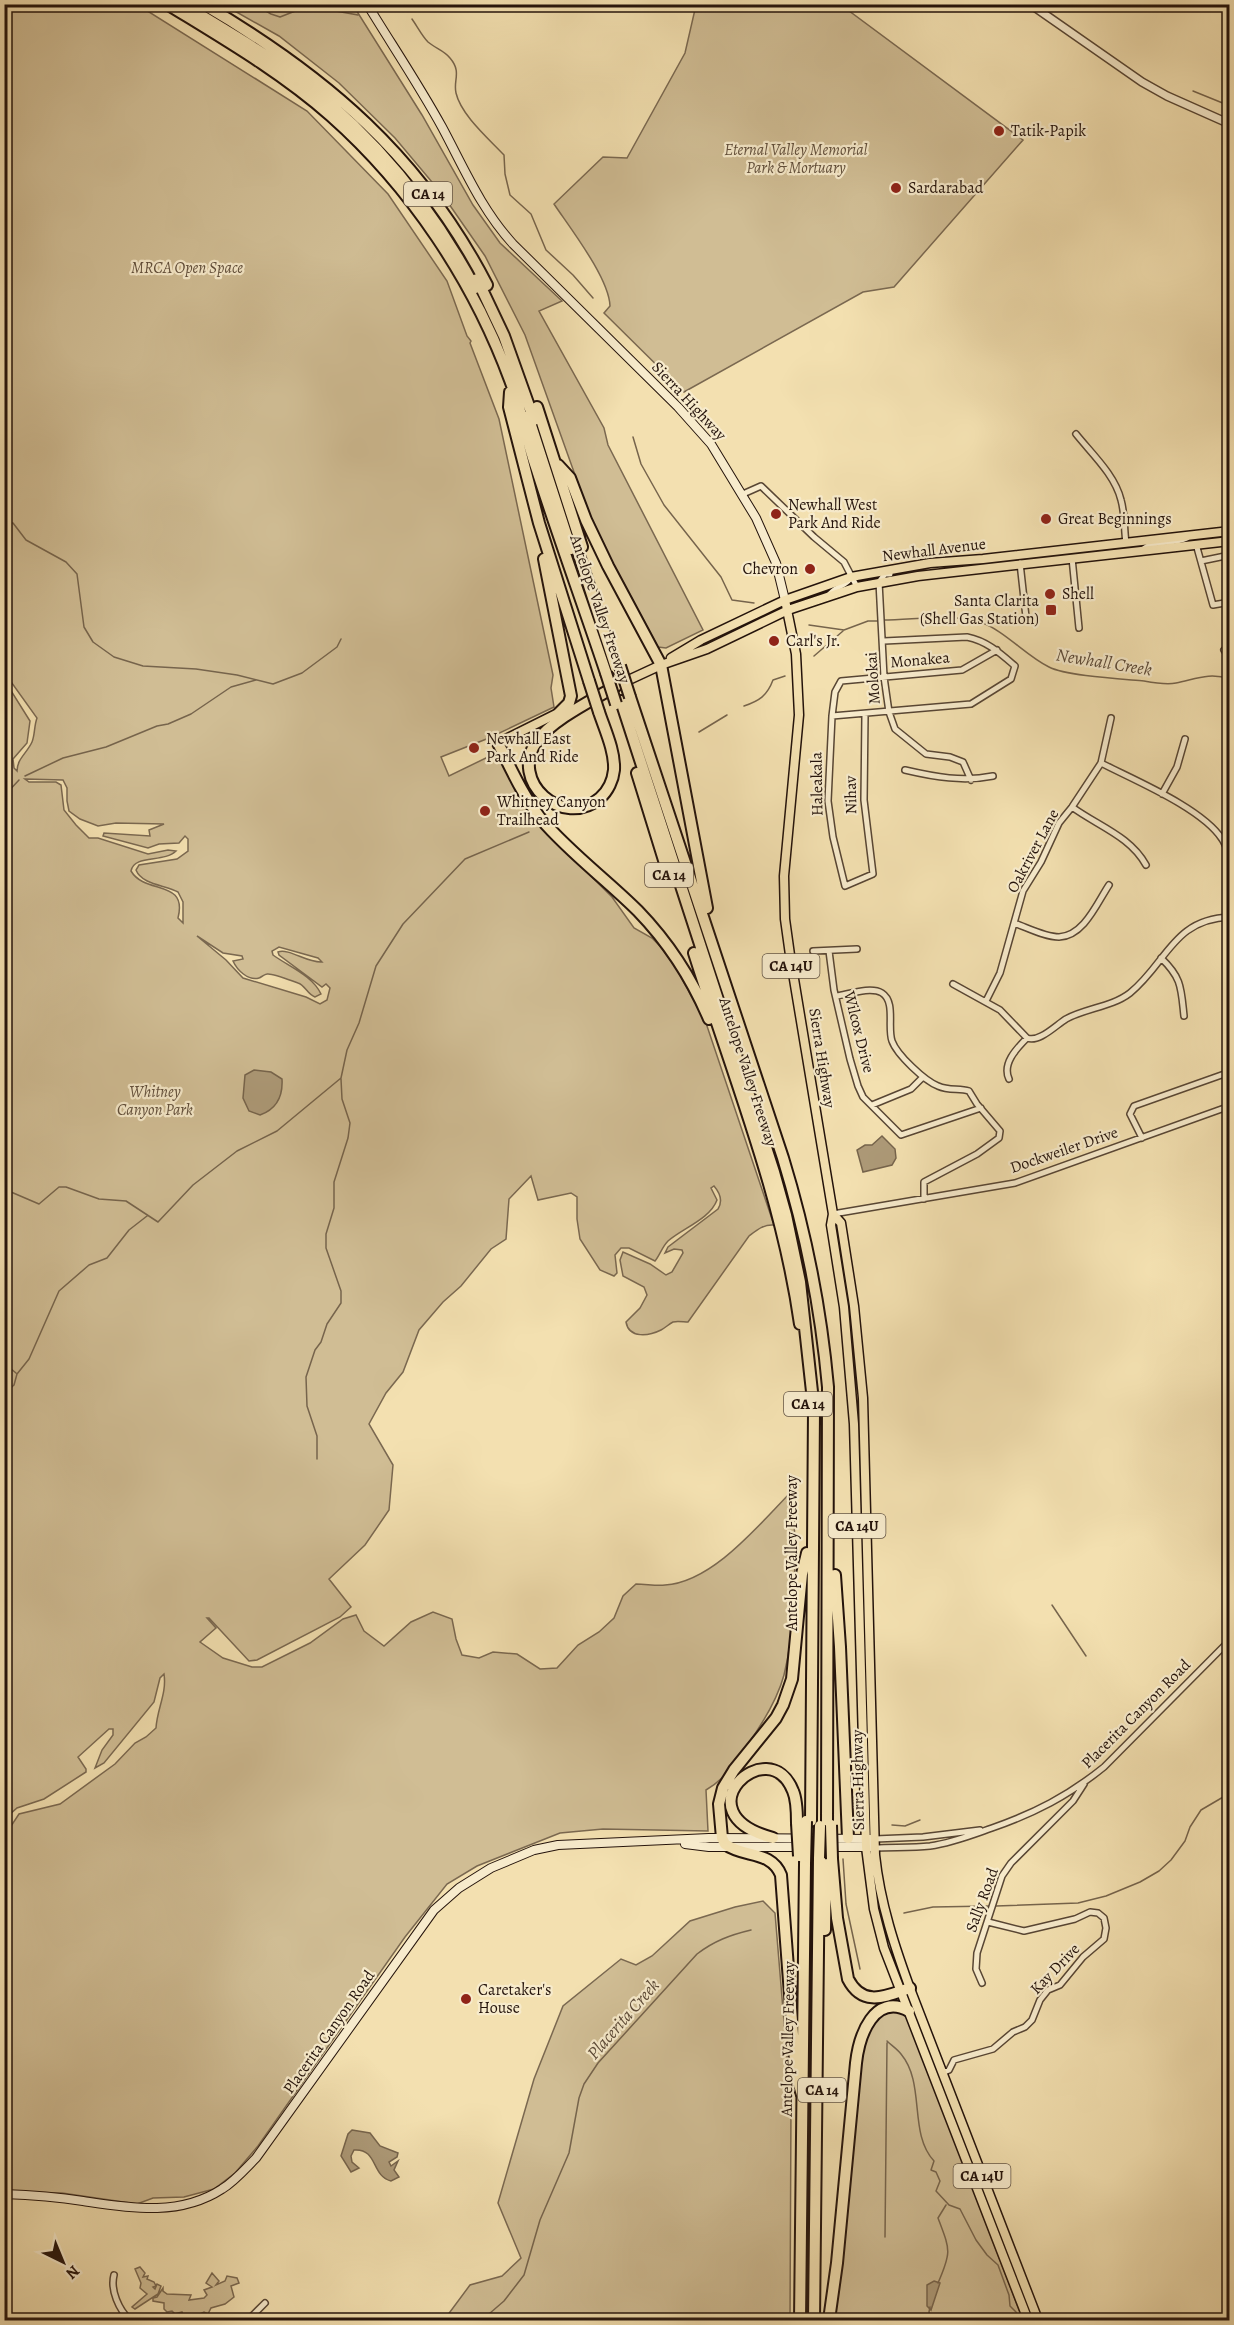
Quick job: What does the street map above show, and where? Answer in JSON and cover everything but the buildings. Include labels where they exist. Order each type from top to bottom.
[{"type":"highway","name":"Antelope Valley Freeway","points":[[167,4],[278,74],[332,117],[374,159],[426,223],[469,289],[511,382],[535,467],[613,669],[623,700],[643,794],[724,1046],[789,1214],[801,1265],[800,1324],[808,1393],[807,1552],[815,1824],[820,2320]]},
{"type":"highway","points":[[182,4],[277,63],[338,110],[372,143],[407,183],[448,241],[480,297],[513,370],[613,669]]},
{"type":"highway","points":[[193,4],[280,59],[352,118],[408,178],[463,256],[492,309],[517,369],[613,669]]},
{"type":"highway","name":"Antelope Valley Freeway","points":[[203,4],[279,51],[328,89],[389,146],[428,194],[469,253],[502,317],[530,387],[554,460],[623,700],[715,953],[789,1214],[801,1265],[822,1330],[828,1387],[827,1812],[815,1824]]},
{"type":"highway","points":[[511,382],[509,407],[539,523],[589,681],[599,712],[613,759],[611,782],[598,799],[585,807],[570,809],[555,805],[543,797],[534,785],[529,771],[533,749],[541,736],[554,725],[616,686]]},
{"type":"highway","points":[[554,460],[570,478],[586,520],[608,566],[661,665],[715,953]]},
{"type":"highway","points":[[539,523],[570,696],[569,703],[559,713]]},
{"type":"highway","points":[[623,700],[789,1214]]},
{"type":"highway","points":[[498,743],[523,793],[541,819],[637,910],[669,948],[692,984],[715,1035],[724,1046]]},
{"type":"highway","points":[[801,1265],[814,1410],[814,2320]]},
{"type":"highway","points":[[802,2094],[796,2074],[781,1875],[776,1865],[768,1859],[726,1843],[719,1804],[723,1788],[734,1770],[776,1718],[790,1686],[802,1574],[807,1552]]},
{"type":"highway","points":[[829,1556],[834,1573],[840,1647],[848,1838]]},
{"type":"highway","points":[[773,1838],[746,1828],[732,1809],[731,1801],[735,1785],[753,1770],[768,1770],[786,1778],[795,1796],[815,1824]]},
{"type":"highway","name":"Antelope Valley Freeway","points":[[800,2320],[805,1952],[815,1861]]},
{"type":"highway","points":[[815,1861],[837,1918],[848,1979],[857,1992],[871,1998],[879,1998],[905,1989]]},
{"type":"highway","points":[[806,2320],[815,1861]]},
{"type":"highway","points":[[829,2320],[837,2263],[858,2048],[863,2031],[881,2009],[891,2005],[909,2011]]},
{"type":"main road","name":"Sierra Highway","points":[[367,4],[428,102],[493,222],[678,406],[711,444],[743,494],[776,563],[786,600],[796,654],[799,715],[784,876],[785,919],[832,1214],[831,1225],[845,1319],[854,1424],[871,1843],[909,2011],[1028,2320]]},
{"type":"main road","name":"Newhall Avenue","points":[[661,665],[688,646],[786,600],[851,577],[930,563],[1059,555],[1072,558],[1141,551],[1230,531]]},
{"type":"main road","name":"Newhall Avenue","points":[[498,743],[661,665],[707,649],[788,610],[857,586],[1020,563],[1024,559],[1126,543],[1230,541]]},
{"type":"main road","points":[[1092,555],[1101,550],[1121,548],[1126,543]]},
{"type":"main road","name":"Sierra Highway","points":[[832,1214],[841,1223],[852,1292],[863,1398],[871,1843]]},
{"type":"main road","name":"Placerita Canyon Road","points":[[726,1843],[773,1838],[848,1838],[871,1843]]},
{"type":"main road","name":"Placerita Canyon Road","points":[[4,2194],[32,2194],[151,2210],[178,2207],[212,2195],[241,2174],[256,2158],[425,1921],[459,1888],[491,1868],[534,1850],[581,1843],[871,1843]]},
{"type":"main road","name":"Sierra Highway","points":[[905,1989],[942,2073],[1038,2320]]},
{"type":"main road","points":[[968,2169],[978,2165]]},
{"type":"street","points":[[1030,4],[1142,82],[1230,124]]},
{"type":"street","points":[[1076,434],[1104,468],[1115,486],[1121,500],[1126,543]]},
{"type":"street","points":[[743,494],[761,486],[814,537],[844,562],[857,586]]},
{"type":"street","points":[[1194,540],[1213,605],[1230,602]]},
{"type":"street","points":[[1201,561],[1230,555]]},
{"type":"street","points":[[1072,558],[1079,628]]},
{"type":"street","points":[[879,582],[885,574],[917,569],[930,563]]},
{"type":"street","points":[[1020,563],[1026,617]]},
{"type":"street","points":[[828,596],[833,588],[846,584],[851,577]]},
{"type":"street","name":"Molokai","points":[[879,582],[884,641],[884,677],[889,712],[895,729],[926,754],[950,757],[963,762],[971,780]]},
{"type":"street","points":[[832,716],[866,715],[971,704],[1011,679],[1015,666],[997,650],[978,639],[967,637],[884,641]]},
{"type":"street","name":"Monakea","points":[[841,681],[962,670],[997,650]]},
{"type":"street","points":[[1224,650],[1230,658]]},
{"type":"street","name":"Haleakala","points":[[841,681],[836,692],[832,716],[828,801],[833,837],[845,886]]},
{"type":"street","name":"Nihav","points":[[845,886],[873,874],[864,800],[866,715]]},
{"type":"street","name":"Oakriver Lane","points":[[986,1001],[1000,973],[1023,891],[1041,862],[1059,823],[1101,764],[1112,718]]},
{"type":"street","points":[[1162,794],[1177,767],[1185,739]]},
{"type":"street","points":[[1101,764],[1162,794],[1196,814],[1222,838],[1230,856]]},
{"type":"street","points":[[905,770],[932,776],[971,780],[993,776]]},
{"type":"street","points":[[1072,807],[1127,843],[1146,866]]},
{"type":"street","points":[[1014,924],[1052,936],[1068,934],[1083,924],[1109,885]]},
{"type":"street","points":[[954,984],[986,1001],[1014,1023],[1026,1038],[1036,1039],[1068,1018],[1129,994],[1148,976],[1179,936],[1199,923],[1230,917]]},
{"type":"street","points":[[813,951],[857,949]]},
{"type":"street","name":"Wilcox Drive","points":[[829,951],[850,1059],[863,1097],[901,1136],[981,1108]]},
{"type":"street","points":[[1161,958],[1175,971],[1181,989],[1184,1016]]},
{"type":"street","points":[[837,996],[875,990],[884,994],[890,1003],[892,1043],[923,1077],[934,1085],[948,1090],[968,1090],[1000,1131],[995,1141],[956,1167],[924,1182],[924,1198]]},
{"type":"street","points":[[1009,1079],[1006,1066],[1026,1038]]},
{"type":"street","points":[[1142,1138],[1130,1114],[1134,1106],[1230,1072]]},
{"type":"street","points":[[872,1105],[911,1089],[923,1077]]},
{"type":"street","name":"Dockweiler Drive","points":[[832,1214],[1016,1183],[1230,1106]]},
{"type":"street","name":"Placerita Canyon Road","points":[[871,1843],[937,1845],[991,1828],[1050,1805],[1085,1782],[1140,1732],[1230,1640]]},
{"type":"street","name":"Sally Road","points":[[981,1983],[976,1969],[977,1953],[1002,1876],[1011,1863],[1073,1801],[1085,1782]]},
{"type":"street","points":[[1050,1805],[1058,1816]]},
{"type":"street","name":"Kay Drive","points":[[942,2073],[949,2070],[954,2060],[993,2049],[1032,2020],[1040,2000],[1048,1990],[1060,1986],[1083,1957],[1104,1939],[1107,1928],[1104,1918],[1098,1913],[1090,1912],[1075,1919],[1024,1931],[988,1922]]},
{"type":"street","points":[[114,2275],[112,2283],[114,2293],[130,2320]]},
{"type":"street","points":[[248,2320],[266,2303]]},
{"type":"green space","points":[[5,5],[138,5],[307,111],[388,194],[447,281],[499,419],[553,675],[551,688],[554,707],[489,738],[441,757],[449,776],[490,756],[492,759],[500,758],[556,841],[612,897],[634,928],[652,938],[660,946],[676,968],[706,1023],[774,1225],[764,1226],[749,1236],[688,1322],[673,1322],[656,1332],[645,1335],[635,1334],[626,1322],[640,1308],[647,1295],[644,1287],[623,1276],[620,1260],[623,1252],[650,1264],[666,1275],[672,1272],[683,1253],[682,1250],[674,1249],[665,1253],[668,1247],[718,1209],[721,1200],[716,1189],[714,1186],[711,1188],[717,1200],[714,1207],[668,1241],[655,1261],[629,1248],[621,1248],[615,1255],[617,1273],[614,1276],[600,1270],[580,1239],[577,1197],[571,1193],[538,1200],[531,1176],[509,1199],[506,1239],[491,1249],[461,1286],[443,1302],[419,1330],[403,1372],[386,1393],[369,1424],[393,1465],[389,1510],[365,1545],[329,1579],[351,1607],[340,1617],[257,1660],[249,1661],[209,1618],[207,1618],[216,1628],[200,1642],[223,1658],[252,1667],[262,1667],[310,1643],[343,1619],[356,1615],[364,1631],[384,1646],[411,1622],[433,1612],[452,1619],[462,1655],[479,1658],[493,1652],[517,1654],[540,1669],[557,1668],[578,1645],[599,1632],[614,1618],[623,1596],[636,1584],[665,1585],[683,1581],[701,1573],[736,1548],[794,1489],[794,1605],[784,1675],[773,1704],[752,1739],[728,1771],[706,1790],[708,1831],[603,1829],[560,1833],[477,1866],[447,1884],[405,1937],[258,2146],[235,2173],[214,2189],[184,2197],[153,2198],[137,2204],[62,2193],[5,2192],[5,1844],[11,1826],[19,1814],[60,1804],[115,1764],[135,1743],[156,1728],[165,1681],[164,1674],[160,1678],[154,1702],[104,1763],[95,1768],[102,1750],[113,1735],[113,1729],[109,1729],[78,1757],[86,1772],[44,1799],[17,1808],[8,1816],[5,1827],[5,681],[30,721],[27,743],[13,759],[14,768],[17,771],[20,759],[32,742],[37,718],[4,672]],"holes":[[[25,779],[63,780],[67,788],[69,811],[80,819],[98,826],[116,823],[164,824],[149,830],[150,836],[104,833],[103,836],[148,848],[159,844],[179,843],[185,836],[188,839],[188,851],[177,859],[139,865],[136,870],[143,879],[178,892],[183,902],[183,923],[178,918],[177,898],[171,892],[137,878],[131,871],[138,862],[171,855],[176,851],[168,850],[148,854],[98,838],[89,838],[64,810],[61,785],[56,782],[29,782]],[[197,936],[223,953],[242,956],[243,959],[233,961],[237,968],[247,976],[251,978],[260,978],[267,974],[278,976],[300,984],[315,997],[321,994],[312,982],[273,955],[272,951],[279,947],[318,958],[322,962],[287,952],[278,952],[322,987],[326,984],[330,988],[327,1000],[320,1004],[306,997],[243,978],[226,960]]]},
{"type":"green space","points":[[224,5],[353,5],[422,115],[473,205],[500,243],[562,301],[539,311],[604,428],[608,445],[703,630],[666,648],[658,647],[594,528],[525,335],[485,256],[442,194],[395,138],[339,83],[279,36]]},
{"type":"green space","name":"Eternal Valley Memorial Park & Mortuary","points":[[696,5],[841,5],[1023,140],[894,287],[863,292],[684,392],[604,313],[610,306],[603,282],[588,254],[554,204],[603,157],[627,158],[685,53]]},
{"type":"green space","points":[[763,1901],[775,1913],[791,2106],[790,2320],[444,2320],[470,2285],[502,2276],[521,2258],[498,2203],[534,2079],[563,2006],[621,1959],[636,1965],[652,1956],[690,1921]]},
{"type":"green space","points":[[887,2010],[906,2014],[1023,2320],[832,2320],[860,2056],[868,2029]]},
{"type":"green space","points":[[140,2267],[145,2273],[143,2277],[148,2276],[147,2279],[154,2282],[155,2289],[157,2284],[161,2286],[158,2294],[135,2309],[132,2307],[147,2294],[140,2288],[141,2283],[135,2269]]},
{"type":"green space","points":[[212,2273],[219,2281],[216,2285],[225,2281],[227,2276],[237,2278],[239,2283],[231,2286],[234,2297],[225,2304],[211,2308],[208,2314],[204,2312],[185,2318],[182,2312],[175,2314],[172,2311],[167,2312],[164,2309],[164,2303],[153,2301],[153,2298],[157,2297],[163,2288],[167,2294],[191,2295],[189,2300],[204,2298],[207,2295],[204,2290],[212,2287],[206,2283]]},
{"type":"shaded area","points":[[254,1070],[271,1072],[282,1079],[278,1101],[271,1109],[260,1115],[249,1111],[243,1098],[245,1075]]},
{"type":"shaded area","points":[[882,1136],[895,1149],[896,1158],[892,1165],[863,1172],[857,1150],[865,1145],[872,1145]]},
{"type":"shaded area","points":[[352,2130],[370,2133],[380,2146],[398,2153],[397,2157],[389,2162],[391,2166],[398,2161],[394,2170],[399,2177],[391,2181],[385,2178],[367,2153],[354,2150],[351,2156],[352,2162],[359,2168],[351,2172],[341,2156],[348,2134]]},
{"type":"shaded area","points":[[934,2281],[940,2283],[931,2310],[927,2306],[927,2285]]},
{"type":"waterway","name":"Newhall Creek","points":[[254,4],[280,17],[308,6],[358,15]]},
{"type":"waterway","name":"Newhall Creek","points":[[412,19],[428,42],[445,53],[454,63],[455,88],[459,101],[476,126],[504,155],[505,174],[510,195],[531,214],[546,250],[573,275],[593,298]]},
{"type":"waterway","points":[[1193,91],[1230,106]]},
{"type":"waterway","name":"Newhall Creek","points":[[633,437],[641,464],[664,505],[721,577],[732,600],[754,603]]},
{"type":"waterway","points":[[4,522],[13,523],[26,540],[66,562],[77,574],[84,627],[93,642],[114,657],[143,666],[196,669],[237,675],[273,684],[302,673],[337,647],[341,639]]},
{"type":"waterway","name":"Newhall Creek","points":[[883,620],[944,617],[980,622],[998,631],[1040,662],[1068,673],[1164,684],[1209,676],[1230,679]]},
{"type":"waterway","name":"Newhall Creek","points":[[809,625],[844,630],[868,621],[879,621]]},
{"type":"waterway","points":[[814,656],[843,631]]},
{"type":"waterway","points":[[744,706],[762,697],[773,680],[785,676]]},
{"type":"waterway","points":[[25,776],[63,758],[106,747],[157,726],[168,724],[191,714],[231,687],[256,680]]},
{"type":"waterway","points":[[699,732],[727,715]]},
{"type":"waterway","points":[[4,796],[19,780]]},
{"type":"waterway","points":[[4,1189],[39,1204],[59,1187],[66,1187],[99,1199],[126,1201],[158,1222],[193,1185],[237,1151],[277,1131],[341,1078],[347,1050],[359,1023],[376,966],[403,924],[465,859],[529,832]]},
{"type":"waterway","points":[[317,1459],[317,1436],[307,1406],[306,1377],[327,1324],[341,1303],[341,1291],[326,1248],[326,1234],[334,1208],[334,1182],[348,1138],[350,1123],[342,1099],[341,1079]]},
{"type":"waterway","points":[[4,1394],[14,1385],[17,1374],[29,1359],[59,1291],[89,1265],[107,1258],[129,1230],[147,1216]]},
{"type":"waterway","points":[[4,1363],[16,1373]]},
{"type":"waterway","points":[[1052,1605],[1086,1656]]},
{"type":"waterway","name":"Placerita Creek","points":[[996,1906],[1078,1903],[1106,1896],[1140,1882],[1159,1871],[1171,1860],[1185,1841],[1190,1827],[1201,1810],[1230,1793]]},
{"type":"waterway","points":[[892,1825],[905,1826],[920,1820]]},
{"type":"waterway","points":[[843,1859],[846,1904],[860,1969]]},
{"type":"waterway","name":"Placerita Creek","points":[[904,1913],[933,1907],[991,1906]]},
{"type":"waterway","name":"Placerita Creek","points":[[482,2320],[504,2301],[524,2275],[540,2220],[569,2153],[579,2098],[584,2084],[598,2063],[697,1954],[722,1939],[751,1930]]},
{"type":"waterway","points":[[887,2041],[901,2054],[909,2066],[916,2094],[921,2137],[934,2161],[931,2170],[936,2172],[940,2181],[936,2191],[949,2205],[960,2209],[976,2240],[998,2265],[1009,2295],[1010,2306],[1020,2320]]},
{"type":"waterway","points":[[885,2237],[887,2043]]},
{"type":"waterway","points":[[938,2283],[946,2264],[948,2250],[938,2218],[946,2205]]},
{"type":"waterway","points":[[930,2307],[932,2320]]},
{"type":"place","name":"Tatik-Papik","points":[[999,131]]},
{"type":"place","name":"Sardarabad","points":[[896,188]]},
{"type":"place","name":"Newhall West Park And Ride","points":[[776,514]]},
{"type":"place","name":"Great Beginnings","points":[[1046,519]]},
{"type":"place","name":"Chevron","points":[[810,569]]},
{"type":"place","name":"Shell","points":[[1050,594]]},
{"type":"place","name":"Santa Clarita (Shell Gas Station)","points":[[1051,610]]},
{"type":"place","name":"Carl's Jr.","points":[[774,641]]},
{"type":"place","name":"Newhall East Park And Ride","points":[[474,748]]},
{"type":"place","name":"Whitney Canyon Trailhead","points":[[485,811]]},
{"type":"place","name":"Caretaker's House","points":[[466,1999]]},
{"type":"park label","name":"MRCA Open Space","points":[[187,268]]},
{"type":"park label","name":"Whitney Canyon Park","points":[[155,1101]]}]
